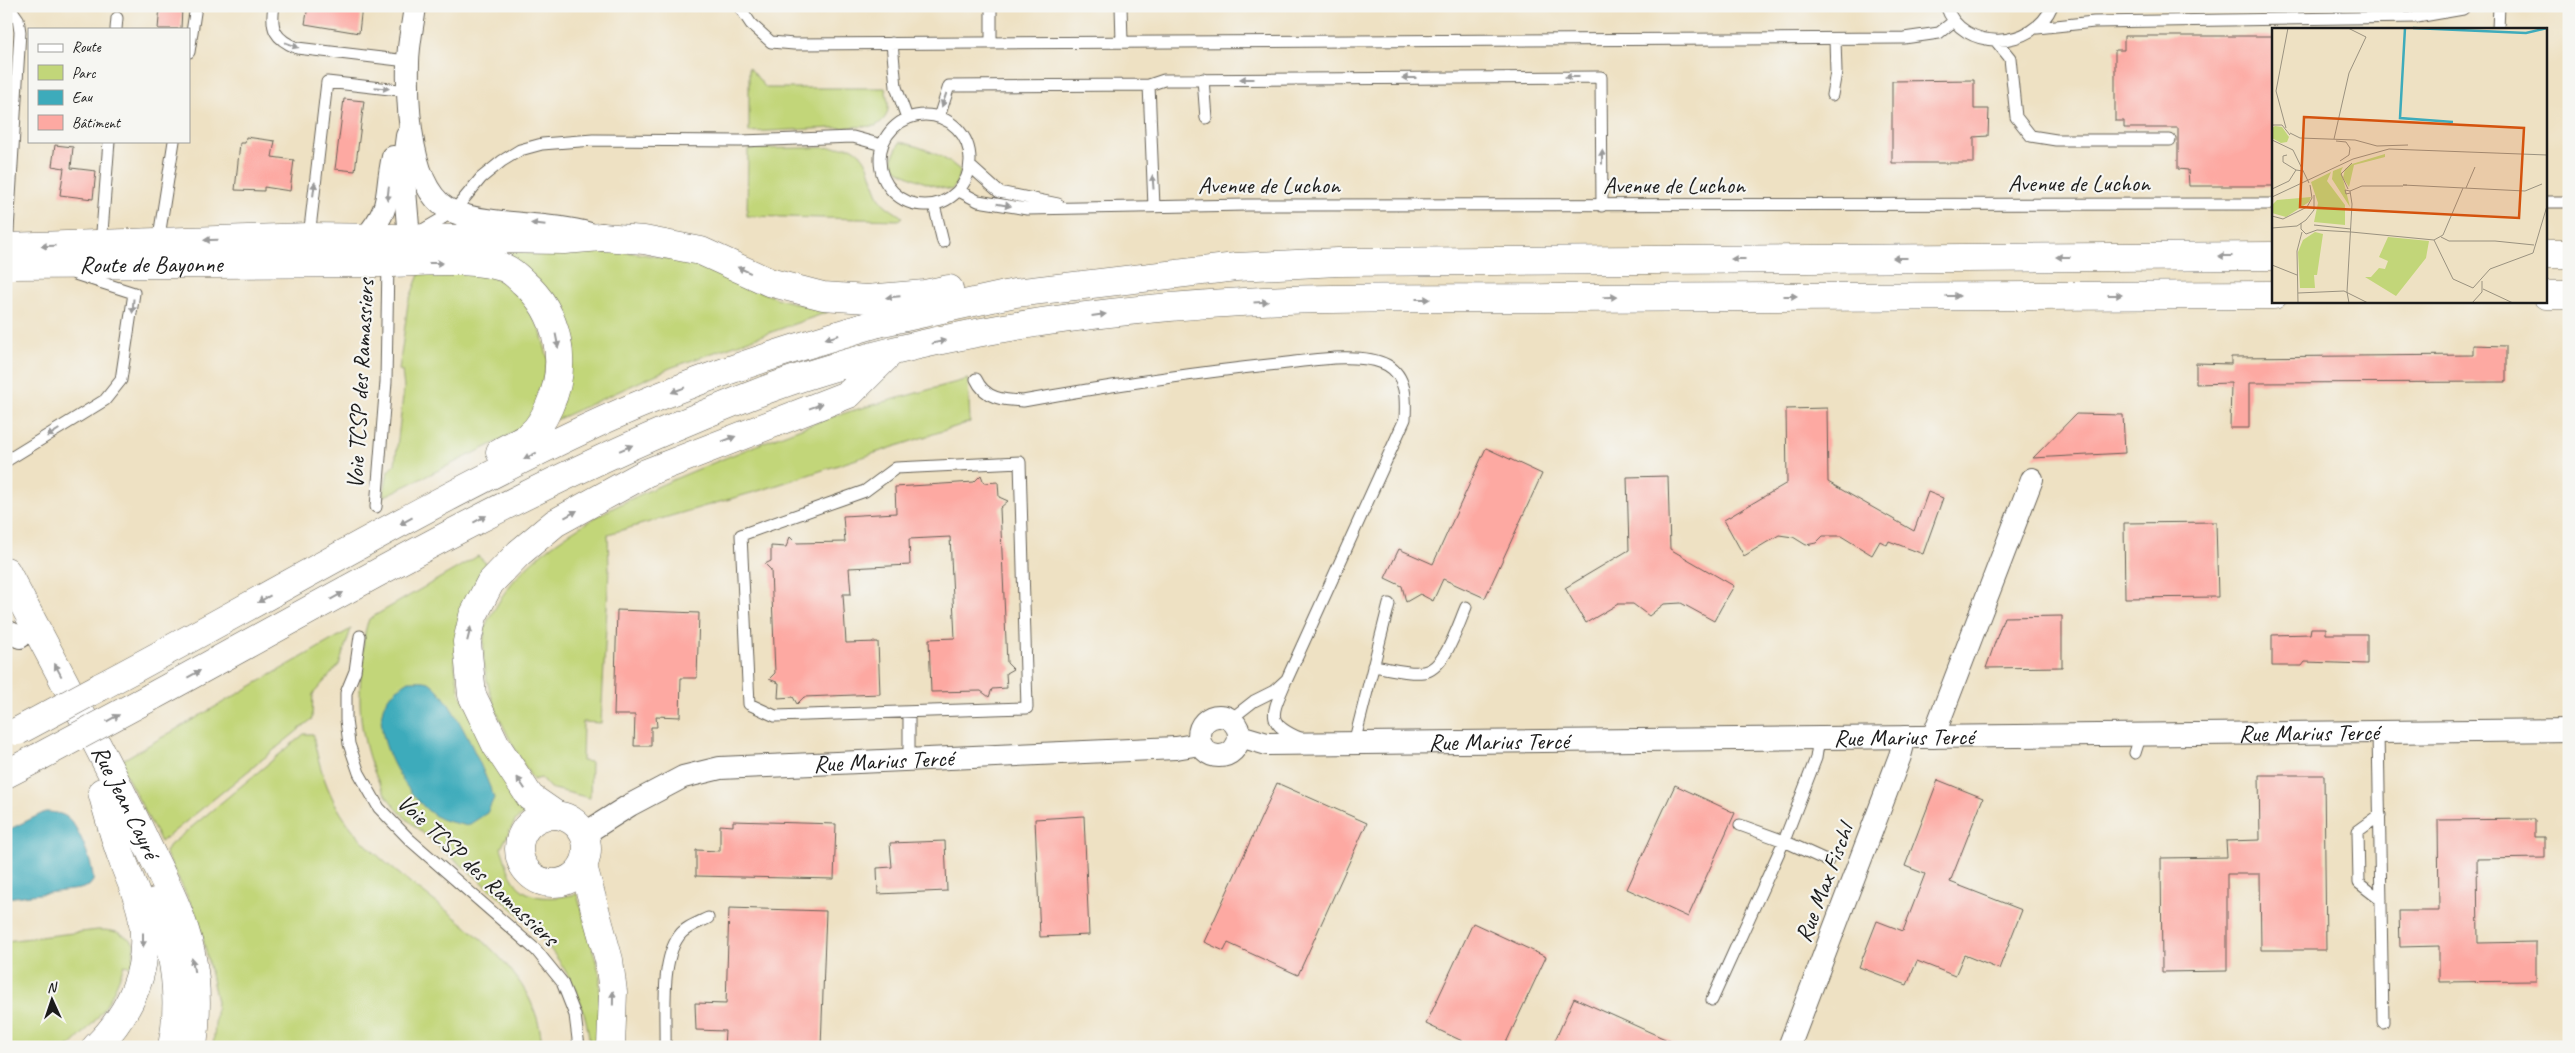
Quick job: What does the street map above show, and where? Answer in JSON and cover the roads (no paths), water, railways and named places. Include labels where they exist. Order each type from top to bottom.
[{"type":"main road","name":"Route de Bayonne","points":[[7,247],[101,254],[158,253],[309,237],[377,250]]},
{"type":"main road","name":"Route de Bayonne","points":[[158,253],[234,264],[377,250],[409,238],[564,240],[602,237],[644,240],[701,251],[789,288],[823,296],[867,299],[924,294],[1052,272],[1132,262],[1236,267]]},
{"type":"main road","points":[[377,250],[507,269],[533,290],[541,301],[557,336],[560,360],[558,380],[545,416],[530,435],[488,458],[449,498]]},
{"type":"main road","name":"Route de Bayonne","points":[[6,265],[50,266],[101,254]]},
{"type":"main road","points":[[2548,254],[2569,254]]},
{"type":"main road","points":[[12,735],[449,498],[582,430],[656,398],[773,354],[878,323],[1015,292],[1236,267],[1358,262],[2272,256]]},
{"type":"main road","points":[[6,774],[441,540],[596,460],[739,400],[817,372],[891,352],[1014,325],[1151,309],[1288,300],[1776,296],[2272,295]]},
{"type":"main road","points":[[2548,295],[2569,295]]},
{"type":"main road","points":[[556,815],[530,797],[496,745],[472,695],[467,642],[473,616],[490,583],[519,553],[555,523],[646,473],[849,394],[891,352]]},
{"type":"main road","name":"Rue Jean Cayré","points":[[6,572],[164,877],[181,919],[191,952],[196,983],[197,1014],[192,1047]]},
{"type":"main road","name":"Rue Jean Cayré","points":[[6,609],[13,634],[102,792],[146,881],[164,926],[176,982],[176,1027],[172,1047]]},
{"type":"main road","points":[[96,1047],[110,1033],[132,1001],[142,966],[143,947],[142,915],[121,857],[102,792]]},
{"type":"main road","points":[[556,815],[568,818],[584,834],[587,844],[587,856],[583,866],[566,881],[555,883],[534,878],[521,861],[520,840],[525,830],[544,816],[556,815]]},
{"type":"main road","points":[[583,866],[609,960],[613,992],[611,1047]]},
{"type":"street","points":[[409,238],[403,167],[409,120],[408,61],[415,6]]},
{"type":"street","points":[[377,250],[379,221],[386,207],[390,169],[408,93]]},
{"type":"street","points":[[409,120],[426,186],[438,204],[454,212],[479,218],[565,227],[602,237]]},
{"type":"street","points":[[1933,737],[2032,479]]},
{"type":"street","name":"Rue Marius Tercé","points":[[584,834],[630,805],[684,777],[720,768],[1176,748],[1200,744],[1201,726],[1215,716],[1224,716],[1236,728],[1267,744],[1905,737],[2138,744],[2378,732],[2569,730]]},
{"type":"street","points":[[1200,744],[1211,755],[1219,756],[1234,751],[1236,728]]},
{"type":"street","name":"Rue Max Fischl","points":[[1789,1047],[1900,756],[1905,737]]},
{"type":"lane","points":[[7,247],[10,123],[20,32],[18,19],[9,6]]},
{"type":"lane","points":[[190,45],[196,6]]},
{"type":"lane","points":[[274,6],[273,28],[285,43],[297,48],[408,61]]},
{"type":"lane","points":[[739,6],[751,24],[771,42],[991,43],[1835,39],[1928,35],[1939,33],[1954,21]]},
{"type":"lane","points":[[991,6],[991,43]]},
{"type":"lane","points":[[1121,6],[1122,42]]},
{"type":"lane","points":[[1946,6],[1954,21],[1973,36],[1996,42],[2017,39],[2037,28],[2094,22],[2416,17],[2463,9],[2465,6]]},
{"type":"lane","points":[[2037,28],[2052,6]]},
{"type":"lane","points":[[2498,28],[2499,6]]},
{"type":"lane","points":[[1832,95],[1836,72],[1835,39]]},
{"type":"lane","points":[[1996,42],[2010,58],[2016,116],[2031,136],[2056,140],[2170,140]]},
{"type":"lane","points":[[892,43],[896,87],[907,118]]},
{"type":"lane","points":[[938,117],[949,86],[1149,85],[1164,80],[1601,76],[1602,206]]},
{"type":"lane","points":[[1203,80],[1206,118]]},
{"type":"lane","points":[[309,237],[327,82],[408,93]]},
{"type":"lane","points":[[1149,85],[1154,207]]},
{"type":"lane","points":[[919,115],[938,117],[948,121],[963,136],[970,155],[970,166],[966,179],[958,191],[947,200],[934,204],[914,204],[893,193],[883,180],[879,165],[882,145],[896,125],[907,118],[919,115]]},
{"type":"lane","points":[[409,238],[454,212],[481,178],[502,161],[520,150],[542,144],[593,140],[740,141],[853,137],[882,145]]},
{"type":"lane","points":[[101,254],[108,142]]},
{"type":"lane","points":[[158,253],[174,142]]},
{"type":"lane","points":[[970,166],[999,192],[1074,207]]},
{"type":"lane","points":[[958,191],[978,201],[1027,209],[1074,207]]},
{"type":"lane","points":[[2548,202],[2569,202]]},
{"type":"lane","points":[[934,204],[944,242]]},
{"type":"lane","name":"Avenue de Luchon","points":[[1074,207],[2272,204]]},
{"type":"lane","name":"Voie TCSP des Ramassiers","points":[[376,507],[386,382],[377,250]]},
{"type":"lane","points":[[6,461],[105,400],[121,380],[134,293],[50,266]]},
{"type":"lane","points":[[976,379],[981,389],[996,399],[1022,401],[1195,373],[1313,361],[1365,358],[1388,366],[1400,379],[1407,394],[1405,419],[1287,679],[1274,715],[1277,724],[1311,743]]},
{"type":"lane","points":[[1020,462],[1027,708],[909,712],[775,716],[748,704],[741,535],[866,491],[896,468],[1020,462]]},
{"type":"lane","points":[[1354,743],[1389,604]]},
{"type":"lane","points":[[1373,666],[1414,672],[1428,671],[1433,668],[1443,658],[1466,607]]},
{"type":"lane","name":"Voie TCSP des Ramassiers","points":[[360,636],[355,671],[346,693],[346,720],[349,744],[359,773],[378,808],[410,840],[536,950],[562,982],[575,1015],[579,1047]]},
{"type":"lane","points":[[1236,728],[1254,701],[1274,691],[1287,679]]},
{"type":"lane","points":[[909,712],[909,760]]},
{"type":"lane","points":[[2378,732],[2383,1022]]},
{"type":"lane","points":[[1712,1000],[1784,841],[1816,758],[1819,738]]},
{"type":"lane","points":[[2380,815],[2358,831],[2359,883],[2381,900]]},
{"type":"lane","points":[[1740,825],[1784,841],[1828,861]]},
{"type":"lane","points":[[665,1047],[668,957],[679,935],[691,925],[708,918]]},
{"type":"water","points":[[409,681],[429,682],[438,690],[457,718],[490,786],[494,798],[487,813],[467,826],[440,819],[426,809],[405,784],[388,752],[381,721],[383,708],[390,696]]},
{"type":"water","points":[[45,812],[63,815],[72,822],[89,857],[93,881],[89,886],[80,889],[6,898],[6,831]]}]
